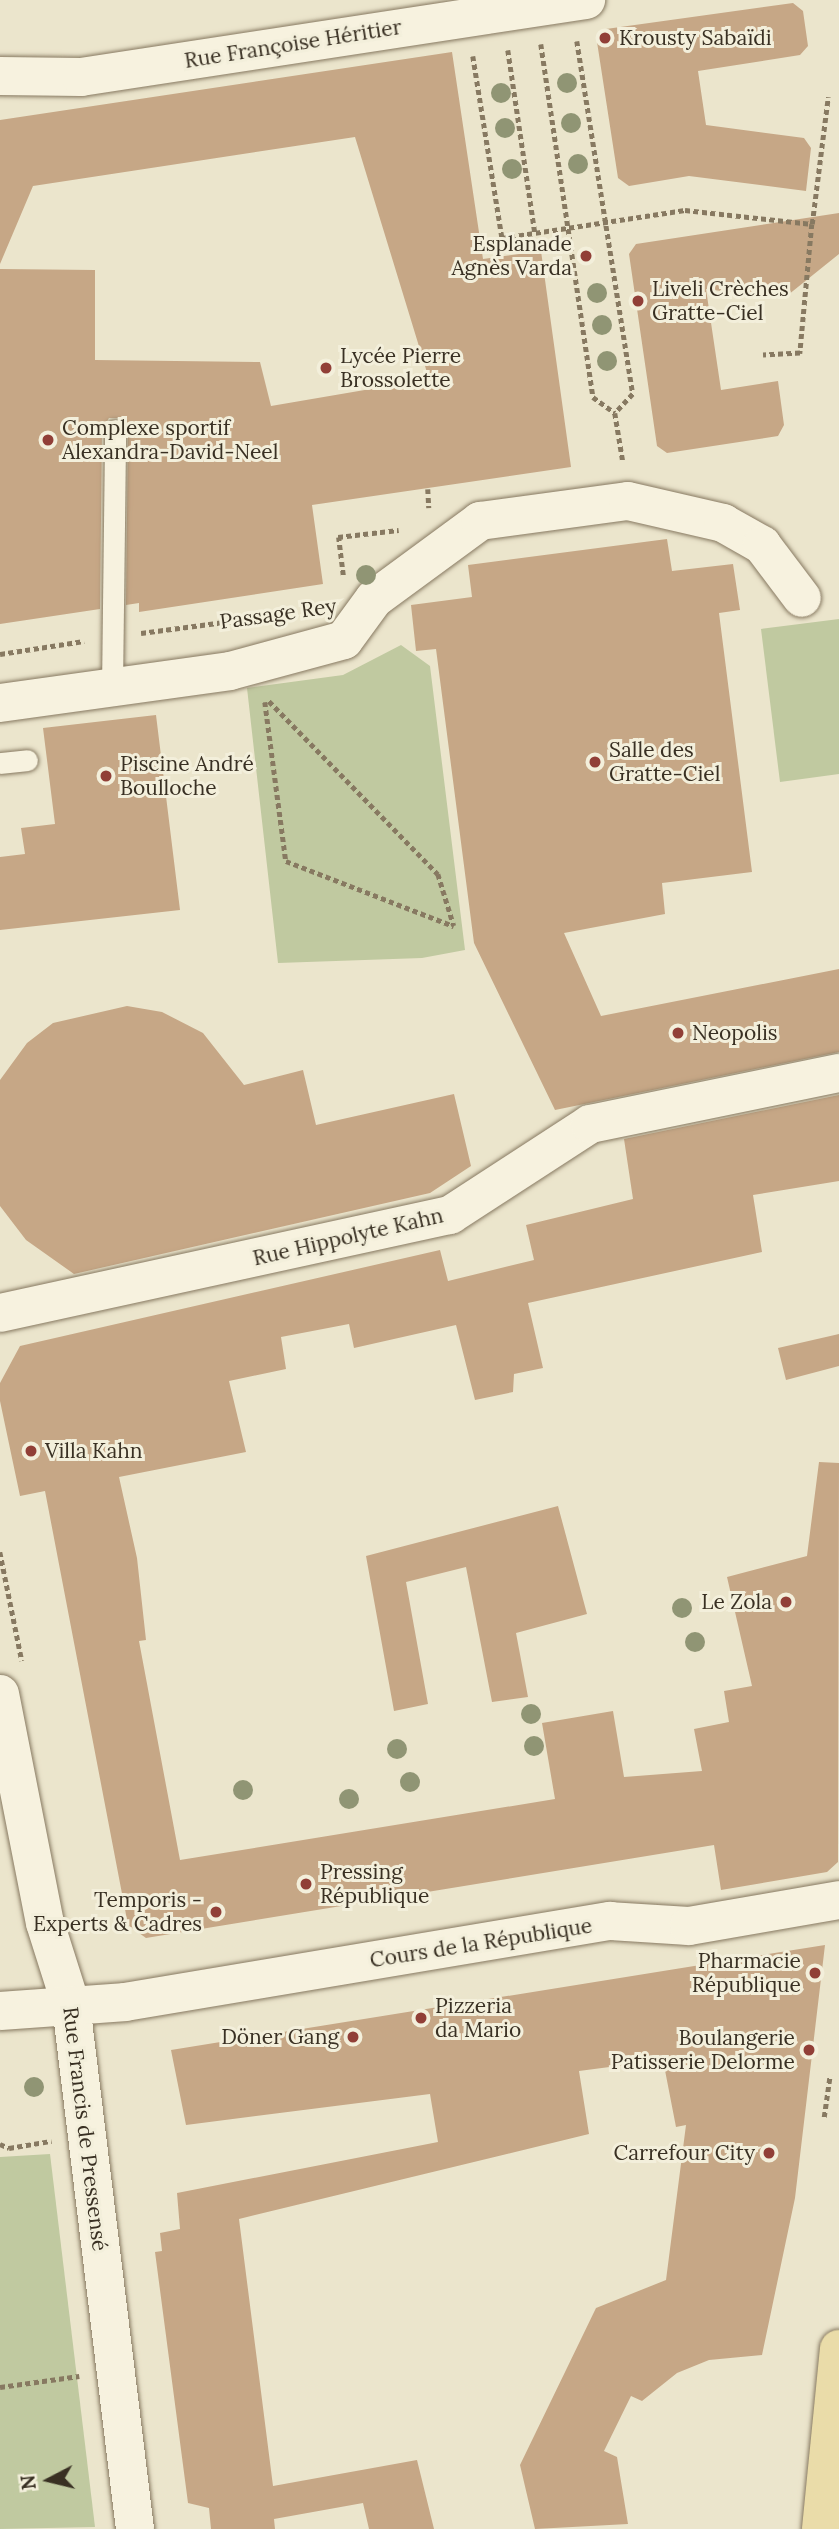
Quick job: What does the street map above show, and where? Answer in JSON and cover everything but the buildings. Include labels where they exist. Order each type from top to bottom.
[{"type":"main road","points":[[821,2529],[839,2349]]},
{"type":"street","name":"Rue Françoise Héritier","points":[[0,76],[81,77],[532,8]]},
{"type":"street","name":"Passage Rey","points":[[0,703],[230,671],[344,640],[374,599],[416,562],[480,521],[628,501],[691,510],[733,528],[762,545],[802,598]]},
{"type":"street","name":"Rue Hippolyte Kahn","points":[[0,1313],[450,1215],[590,1125],[839,1073]]},
{"type":"street","name":"Rue Francis de Pressensé","points":[[0,1694],[45,1923],[71,2005],[135,2529]]},
{"type":"street","name":"Cours de la République","points":[[0,2011],[125,2002],[610,1921],[689,1926],[839,1900]]},
{"type":"lane","points":[[111,688],[114,636],[115,430]]},
{"type":"lane","points":[[0,764],[27,760]]},
{"type":"path","points":[[532,8],[605,220],[633,394],[615,413]]},
{"type":"path","points":[[532,8],[593,397],[615,413],[628,501]]},
{"type":"path","points":[[532,8],[535,232]]},
{"type":"path","points":[[502,238],[532,8]]},
{"type":"path","points":[[763,355],[800,353],[828,97]]},
{"type":"path","points":[[481,245],[535,232],[685,210],[812,224]]},
{"type":"path","name":"Passage Rey","points":[[345,592],[338,537],[404,529]]},
{"type":"path","name":"Passage Rey","points":[[0,654],[292,613]]},
{"type":"path","points":[[265,696],[438,874],[454,926],[286,861],[265,696]]},
{"type":"path","points":[[824,2117],[830,2076]]},
{"type":"path","points":[[0,2144],[9,2148],[86,2135]]},
{"type":"path","points":[[0,2387],[79,2376]]},
{"type":"green space","points":[[839,619],[839,774],[780,782],[761,629]]},
{"type":"green space","points":[[401,645],[430,666],[465,950],[422,958],[278,963],[247,688],[343,675]]},
{"type":"green space","points":[[50,2154],[95,2527],[0,2529],[0,2157]]},
{"type":"place","name":"Krousty Sabaïdi","points":[[605,38]]},
{"type":"place","name":"Esplanade Agnès Varda","points":[[586,256]]},
{"type":"place","name":"Liveli Crèches Gratte-Ciel","points":[[638,301]]},
{"type":"place","name":"Lycée Pierre Brossolette","points":[[326,368]]},
{"type":"place","name":"Complexe sportif Alexandra-David-Neel","points":[[48,440]]},
{"type":"place","name":"Salle des Gratte-Ciel","points":[[595,762]]},
{"type":"place","name":"Piscine André Boulloche","points":[[106,776]]},
{"type":"place","name":"Neopolis","points":[[678,1033]]},
{"type":"place","name":"Villa Kahn","points":[[31,1451]]},
{"type":"place","name":"Le Zola","points":[[786,1602]]},
{"type":"place","name":"Pressing République","points":[[306,1884]]},
{"type":"place","name":"Temporis - Experts & Cadres","points":[[216,1912]]},
{"type":"place","name":"Pharmacie République","points":[[815,1973]]},
{"type":"place","name":"Pizzeria da Mario","points":[[421,2018]]},
{"type":"place","name":"Döner Gang","points":[[353,2037]]},
{"type":"place","name":"Boulangerie Patisserie Delorme","points":[[809,2050]]},
{"type":"place","name":"Carrefour City","points":[[769,2153]]}]
